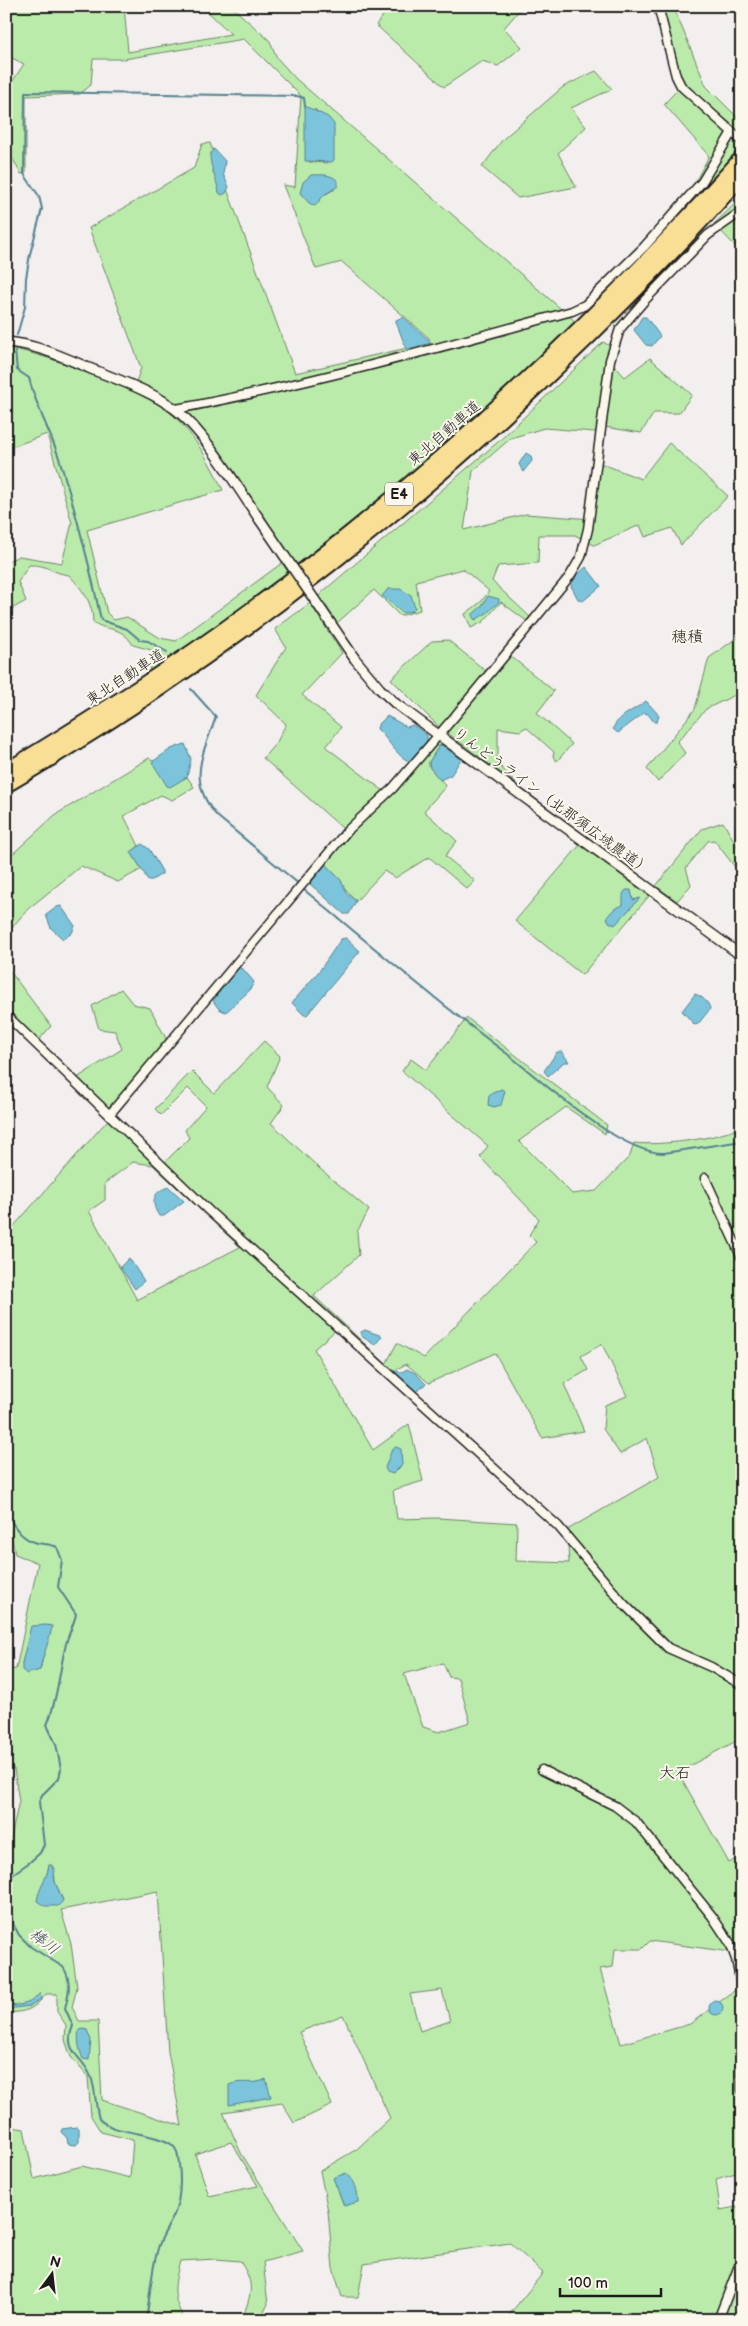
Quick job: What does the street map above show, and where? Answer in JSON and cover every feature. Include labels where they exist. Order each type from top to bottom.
[{"type":"highway","name":"東北自動車道","points":[[6,771],[128,696],[225,628],[396,496],[510,397],[567,342],[660,248],[742,158]]},
{"type":"highway","name":"東北自動車道","points":[[6,785],[179,676],[298,589],[403,506],[577,350],[636,291],[742,176]]},
{"type":"street","points":[[658,6],[676,76],[681,86],[742,141]]},
{"type":"street","points":[[6,342],[38,348],[81,364],[160,399],[176,409],[222,401],[565,313],[585,305],[644,247],[702,182],[732,132]]},
{"type":"street","points":[[110,1114],[347,831],[393,788],[570,576],[581,557],[588,529],[610,360],[620,329],[644,301],[708,235],[742,211]]},
{"type":"street","name":"りんどうライン（北那須広域農道）","points":[[176,409],[202,438],[355,659],[380,689],[396,704],[742,956]]},
{"type":"street","points":[[6,1015],[264,1262],[558,1526],[623,1602],[668,1648],[711,1667],[742,1685]]},
{"type":"street","points":[[705,1178],[742,1258]]},
{"type":"street","points":[[542,1770],[615,1806],[636,1822],[712,1916],[730,1943],[736,1959],[742,1990]]},
{"type":"street","points":[[742,2061],[742,2090]]},
{"type":"street","points":[[718,2320],[742,2258]]},
{"type":"green space","points":[[6,6],[124,6],[128,52],[231,34],[202,6],[231,6],[270,41],[277,58],[296,79],[576,322],[476,419],[405,479],[296,565],[207,437],[136,382],[141,368],[89,228],[194,168],[202,144],[210,143],[295,373],[430,343],[429,338],[342,262],[316,269],[283,185],[295,187],[301,96],[244,39],[124,59],[93,59],[91,85],[80,94],[26,96],[26,173],[21,174],[6,146],[6,91],[24,64],[6,55]],"holes":[[[315,109],[334,129],[332,150],[328,163],[309,162]],[[335,189],[324,195],[303,195],[300,193]]]},
{"type":"green space","points":[[390,6],[523,6],[504,28],[522,47],[498,66],[482,61],[444,87],[376,25]]},
{"type":"green space","points":[[661,6],[673,6],[706,86],[742,122],[742,133],[683,84]]},
{"type":"green space","points":[[596,71],[612,89],[571,108],[586,127],[558,153],[576,187],[518,198],[482,167],[503,139],[563,87]]},
{"type":"green space","points":[[680,87],[741,146],[703,190],[696,180],[709,156],[664,104]]},
{"type":"green space","points":[[742,197],[742,253],[714,224]]},
{"type":"green space","points":[[603,342],[610,346],[613,364],[625,377],[650,358],[692,395],[679,413],[654,413],[641,433],[599,426],[595,432],[544,428],[511,438],[473,471],[464,530],[526,514],[592,519],[600,463],[641,479],[669,443],[728,496],[681,545],[672,528],[645,537],[640,525],[594,545],[575,535],[539,535],[538,563],[498,566],[492,581],[531,618],[528,622],[501,602],[483,622],[471,628],[465,614],[481,602],[489,591],[463,569],[416,581],[420,610],[400,616],[374,590],[337,623],[319,595],[499,441]]},
{"type":"green space","points":[[12,349],[49,358],[97,375],[161,406],[182,424],[196,442],[208,460],[223,490],[87,530],[107,613],[114,620],[127,617],[160,638],[176,641],[282,563],[288,572],[221,623],[149,671],[155,651],[133,645],[119,631],[93,622],[89,602],[69,575],[41,566],[29,565],[18,582],[26,601],[6,612],[6,562],[19,556],[62,563],[72,523],[47,434],[6,449],[6,354]]},
{"type":"green space","points":[[310,603],[342,653],[302,695],[341,727],[326,747],[385,792],[432,737],[442,745],[439,746],[429,762],[429,766],[446,786],[424,811],[457,841],[445,856],[475,881],[467,889],[429,857],[395,878],[384,871],[356,901],[323,863],[349,834],[263,758],[277,742],[286,724],[256,695],[286,647],[275,629]]},
{"type":"green space","points":[[742,634],[741,692],[706,709],[677,742],[685,753],[658,782],[647,769],[695,709],[709,658]]},
{"type":"green space","points":[[448,640],[487,672],[504,651],[554,691],[537,713],[572,744],[557,761],[553,757],[554,752],[526,727],[520,731],[498,728],[498,755],[495,760],[517,785],[438,726],[391,679],[432,641]]},
{"type":"green space","points":[[149,758],[153,760],[167,785],[187,777],[194,787],[172,800],[161,795],[124,816],[139,846],[131,852],[142,869],[118,882],[81,866],[28,909],[6,934],[6,860],[55,815]]},
{"type":"green space","points":[[723,822],[742,855],[735,867],[714,840],[708,841],[686,868],[691,885],[677,901],[656,886],[702,829]]},
{"type":"green space","points":[[580,845],[649,896],[582,975],[515,921]]},
{"type":"green space","points":[[6,966],[51,1026],[38,1041],[6,1012]]},
{"type":"green space","points":[[121,989],[133,1004],[150,1008],[170,1046],[114,1113],[77,1078],[122,1049],[115,1031],[99,1029],[92,1006]]},
{"type":"green space","points":[[467,1018],[607,1125],[605,1134],[566,1107],[519,1141],[572,1194],[596,1191],[630,1156],[634,1143],[645,1144],[705,1138],[732,1131],[742,1126],[742,1738],[678,1772],[729,1863],[742,1855],[742,2171],[716,2179],[720,2210],[742,2206],[742,2314],[736,2320],[505,2320],[543,2273],[510,2243],[364,2264],[358,2297],[342,2297],[333,2268],[328,2211],[320,2171],[357,2149],[390,2118],[343,2015],[299,2032],[332,2105],[294,2123],[282,2103],[223,2112],[241,2153],[303,2251],[263,2262],[268,2304],[260,2320],[242,2320],[250,2296],[250,2284],[240,2261],[216,2259],[180,2261],[175,2291],[177,2305],[185,2320],[6,2320],[6,2126],[24,2129],[34,2179],[82,2166],[130,2178],[133,2140],[101,2132],[91,2116],[88,2077],[71,2057],[65,2040],[66,2025],[57,2012],[57,1994],[46,1994],[38,2004],[29,2009],[6,2013],[6,1838],[11,1838],[19,1801],[14,1769],[6,1769],[6,1670],[16,1669],[38,1563],[15,1554],[10,1529],[6,1521],[6,1235],[114,1113],[164,1163],[189,1138],[185,1130],[206,1106],[188,1088],[161,1115],[155,1109],[192,1071],[214,1093],[264,1041],[280,1056],[267,1087],[284,1105],[271,1123],[319,1168],[369,1210],[357,1232],[359,1255],[314,1296],[386,1364],[397,1343],[424,1358],[536,1242],[529,1235],[539,1219],[480,1157],[488,1146],[402,1071],[411,1059],[426,1070]],"holes":[[[133,1162],[153,1165],[240,1247],[137,1300],[89,1211],[105,1200],[105,1183]],[[336,1330],[386,1375],[406,1364],[429,1383],[495,1353],[542,1438],[584,1431],[564,1384],[588,1370],[581,1356],[602,1344],[627,1396],[605,1405],[603,1429],[620,1454],[647,1438],[659,1477],[567,1530],[569,1563],[516,1561],[517,1523],[438,1518],[397,1519],[393,1490],[423,1481],[409,1424],[373,1450],[314,1349]],[[47,1640],[40,1670],[22,1663],[27,1645]],[[443,1663],[449,1677],[458,1678],[470,1722],[439,1732],[423,1727],[404,1674]],[[49,1865],[54,1868],[55,1882],[63,1900],[45,1883]],[[158,1891],[168,2052],[182,2126],[102,2100],[98,2021],[79,2021],[72,2007],[77,1987],[71,1944],[61,1910]],[[650,1941],[731,1952],[738,1988],[690,2024],[621,2044],[600,1969],[613,1967],[615,1949],[642,1949]],[[442,1990],[450,2021],[420,2031],[410,1994]],[[231,2142],[258,2186],[209,2196],[195,2154]]]},
{"type":"water","points":[[305,106],[328,117],[334,124],[334,160],[332,162],[305,161]]},
{"type":"water","points":[[214,149],[225,161],[223,174],[229,187],[226,193],[222,195],[219,193],[211,164],[210,154]]},
{"type":"water","points":[[311,175],[329,176],[338,181],[338,186],[324,195],[315,206],[309,203],[300,193],[303,182]]},
{"type":"water","points":[[403,317],[431,343],[406,348],[396,322],[396,320]]},
{"type":"water","points":[[642,317],[646,317],[660,336],[652,346],[646,345],[634,330]]},
{"type":"water","points":[[526,453],[531,456],[532,461],[523,472],[519,464]]},
{"type":"water","points":[[586,567],[601,586],[583,601],[578,599],[571,586],[576,576]]},
{"type":"water","points":[[388,589],[400,589],[411,595],[415,608],[412,611],[403,613],[382,596]]},
{"type":"water","points":[[488,596],[499,599],[499,602],[487,613],[475,620],[473,614],[482,606]]},
{"type":"water","points":[[646,701],[659,715],[657,722],[654,722],[648,714],[644,713],[618,733],[613,729],[622,717]]},
{"type":"water","points":[[387,716],[407,727],[413,725],[427,735],[427,742],[410,761],[401,756],[377,729],[378,725]]},
{"type":"water","points":[[185,744],[191,759],[187,777],[170,787],[167,786],[152,762],[171,749]]},
{"type":"water","points":[[442,745],[461,759],[451,775],[440,780],[430,768],[429,762],[439,746]]},
{"type":"water","points":[[142,844],[149,849],[162,871],[162,874],[152,880],[148,880],[131,852]]},
{"type":"water","points":[[325,864],[341,880],[347,894],[356,901],[349,914],[344,914],[310,884]]},
{"type":"water","points":[[626,890],[631,890],[633,900],[640,898],[615,925],[609,922],[607,917],[614,909],[623,905],[623,894]]},
{"type":"water","points":[[61,906],[75,926],[72,933],[63,939],[51,928],[46,915]]},
{"type":"water","points":[[346,938],[360,951],[307,1015],[304,1015],[292,1003],[320,970],[341,939]]},
{"type":"water","points":[[237,967],[243,969],[254,982],[250,990],[226,1012],[219,1009],[213,1001]]},
{"type":"water","points":[[695,994],[708,1004],[710,1009],[698,1024],[695,1025],[682,1011]]},
{"type":"water","points":[[557,1052],[562,1052],[569,1062],[564,1062],[548,1076],[544,1071]]},
{"type":"water","points":[[501,1089],[505,1091],[501,1105],[494,1107],[488,1105],[489,1095]]},
{"type":"water","points":[[169,1187],[184,1201],[164,1216],[159,1216],[154,1202],[156,1194]]},
{"type":"water","points":[[129,1258],[144,1281],[135,1289],[120,1267]]},
{"type":"water","points":[[365,1330],[382,1336],[375,1345],[361,1336],[361,1332]]},
{"type":"water","points":[[407,1369],[415,1373],[426,1384],[416,1392],[395,1373],[396,1371],[402,1372]]},
{"type":"water","points":[[396,1447],[401,1449],[402,1465],[393,1474],[387,1472],[385,1468],[392,1449]]},
{"type":"water","points":[[31,1626],[52,1626],[40,1670],[27,1674],[22,1670],[22,1663]]},
{"type":"water","points":[[49,1865],[52,1865],[55,1882],[63,1901],[58,1906],[45,1906],[37,1901]]},
{"type":"water","points":[[40,1993],[41,1999],[31,2006],[6,2009],[6,2006],[21,2005],[29,2002]]},
{"type":"water","points":[[716,2001],[721,2003],[723,2008],[721,2013],[716,2015],[711,2013],[709,2008],[711,2003]]},
{"type":"water","points":[[79,2030],[87,2030],[91,2040],[89,2060],[83,2059],[79,2049]]},
{"type":"water","points":[[266,2079],[271,2097],[229,2105],[229,2085],[257,2082]]},
{"type":"water","points":[[79,2128],[79,2142],[76,2145],[68,2144],[67,2138],[61,2132],[62,2129]]},
{"type":"water","points":[[346,2173],[352,2179],[355,2186],[358,2202],[344,2206],[333,2178]]},
{"type":"waterway","points":[[17,335],[25,307],[26,278],[30,254],[42,209],[39,196],[24,174],[25,92],[297,96],[304,98],[305,106]]},
{"type":"waterway","points":[[15,351],[17,370],[29,378],[60,461],[72,500],[101,620],[127,629],[140,640],[148,641],[167,652]]},
{"type":"waterway","points":[[191,689],[216,717],[202,756],[200,768],[202,791],[208,803],[217,816],[300,885]]},
{"type":"waterway","points":[[303,889],[429,993],[560,1097],[582,1114],[626,1142],[646,1150],[664,1153],[742,1141]]},
{"type":"waterway","name":"棒川","points":[[6,1515],[21,1534],[29,1540],[57,1547],[62,1560],[58,1587],[76,1614],[66,1644],[56,1695],[47,1725],[56,1744],[61,1769],[59,1778],[42,1795],[39,1802],[44,1845],[40,1853],[14,1873],[8,1882],[11,1920],[19,1935],[31,1947],[63,1967],[66,1972],[69,1987],[65,2008],[73,2026],[70,2042],[91,2077],[99,2119],[123,2131],[163,2140],[171,2144],[177,2153],[180,2177],[179,2198],[176,2211],[158,2247],[146,2320]]},
{"type":"district","name":"穂積","points":[[687,636]]},
{"type":"district","name":"大石","points":[[675,1772]]}]
